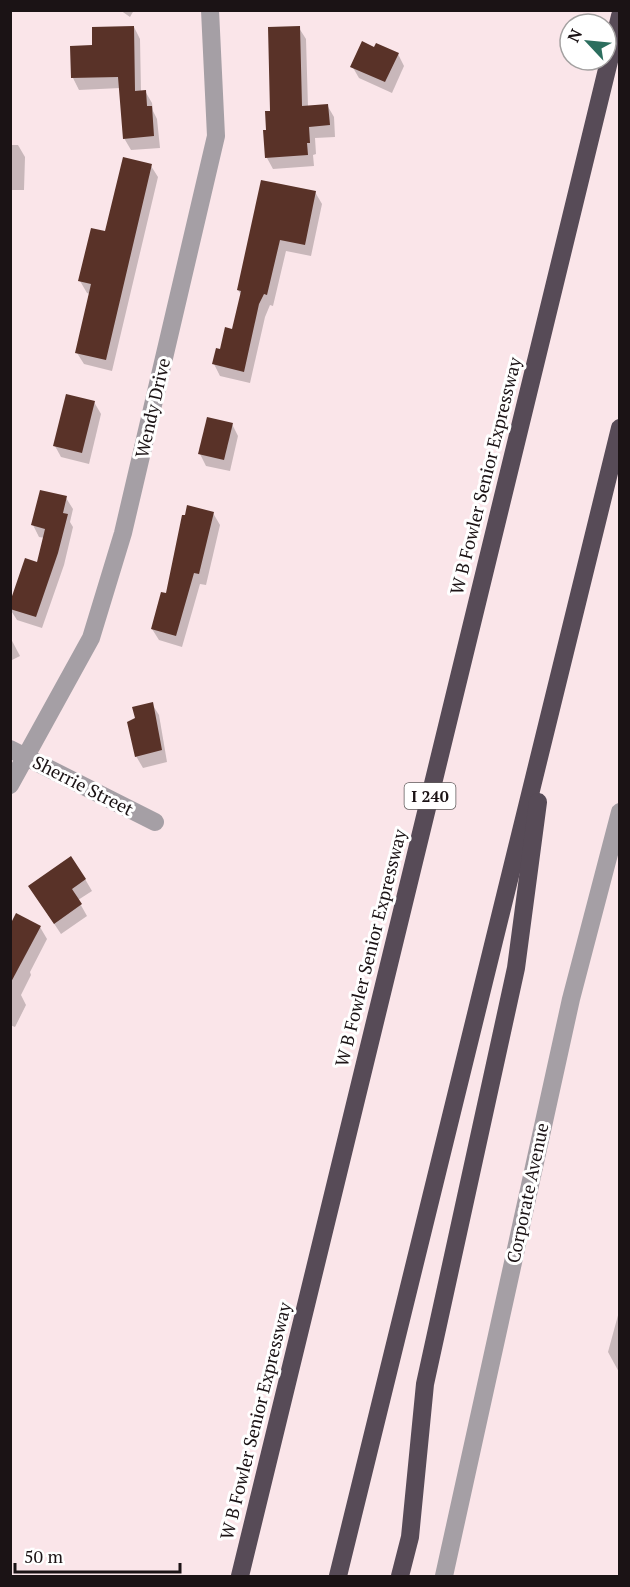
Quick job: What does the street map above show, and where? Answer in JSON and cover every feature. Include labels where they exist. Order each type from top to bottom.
[{"type":"highway","name":"W B Fowler Senior Expressway","points":[[240,1576],[620,16]]},
{"type":"highway","points":[[338,1576],[389,1376],[620,428]]},
{"type":"highway","points":[[400,1576],[410,1537],[424,1384],[516,968],[551,708]]},
{"type":"street","name":"Wendy Drive","points":[[10,785],[18,753],[91,638],[123,533],[216,136],[210,10]]},
{"type":"street","name":"Sherrie Street","points":[[18,753],[155,822]]},
{"type":"street","name":"Corporate Avenue","points":[[444,1576],[571,999],[620,812]]},
{"type":"building","points":[[134,26],[135,91],[146,90],[147,106],[152,106],[154,136],[123,139],[118,77],[71,78],[70,46],[92,45],[92,27]]},
{"type":"building","points":[[300,26],[302,106],[328,104],[330,125],[309,127],[308,155],[265,158],[263,130],[266,130],[265,111],[270,111],[268,27]]},
{"type":"building","points":[[362,41],[374,47],[376,43],[399,53],[385,82],[350,67]]},
{"type":"building","points":[[123,157],[152,164],[106,360],[75,353],[91,284],[78,281],[91,228],[105,231]]},
{"type":"building","points":[[261,180],[316,191],[305,245],[280,240],[267,295],[264,294],[259,304],[244,372],[212,364],[216,348],[220,349],[225,327],[232,329],[241,291],[237,290]]},
{"type":"building","points":[[66,394],[95,401],[82,453],[53,446]]},
{"type":"building","points":[[207,417],[233,423],[224,460],[198,454]]},
{"type":"building","points":[[40,490],[67,496],[63,513],[68,514],[58,553],[36,617],[10,609],[10,602],[25,558],[37,562],[45,529],[31,525]]},
{"type":"building","points":[[187,505],[214,512],[199,574],[194,573],[176,636],[151,629],[161,592],[166,593],[182,515],[185,515]]},
{"type":"building","points":[[153,702],[162,750],[135,757],[127,722],[135,718],[132,707]]},
{"type":"building","points":[[71,856],[86,879],[72,889],[82,904],[54,924],[28,886]]},
{"type":"building","points":[[16,913],[41,926],[10,984],[10,925]]}]
